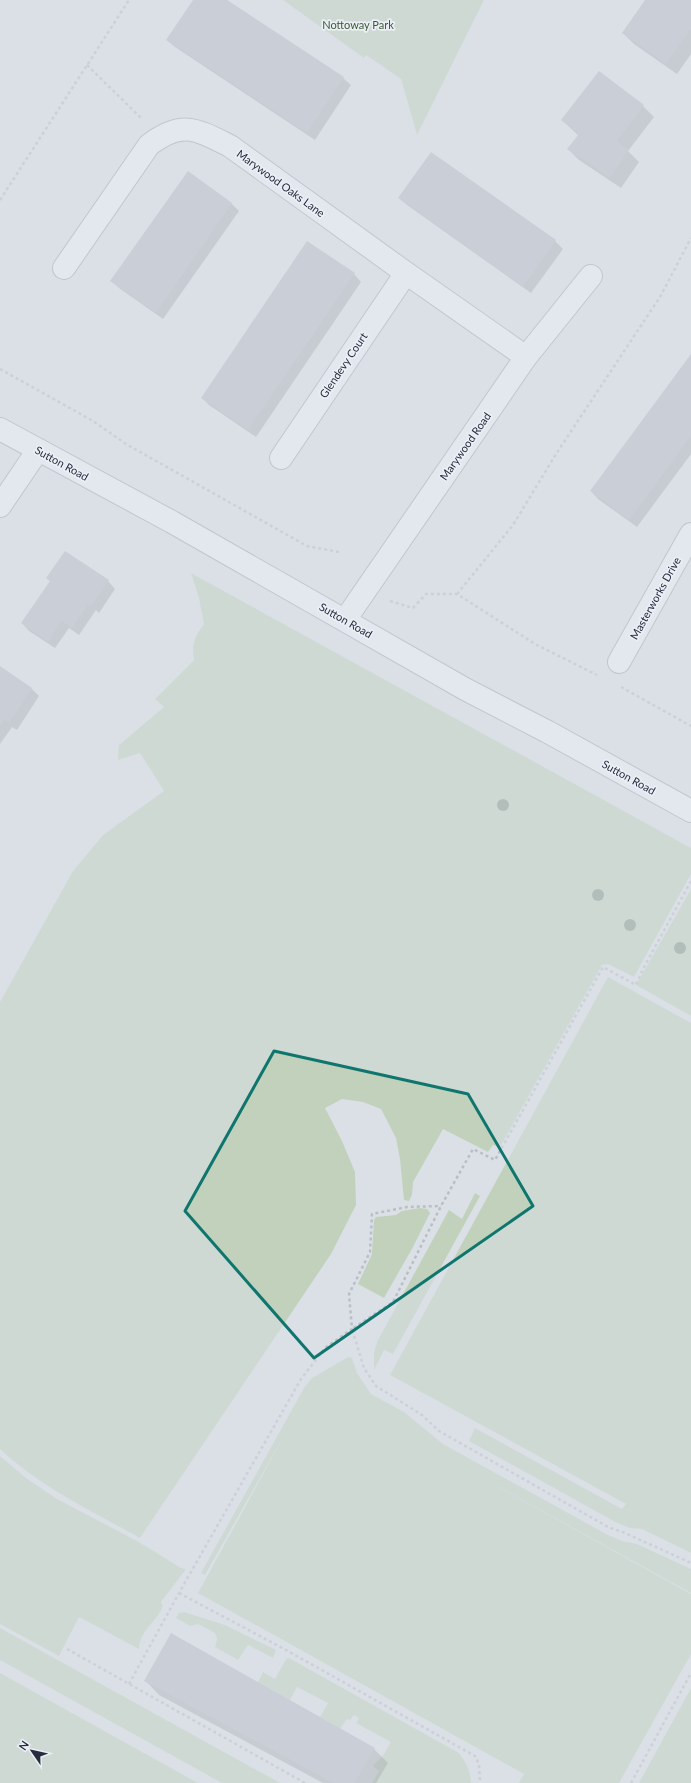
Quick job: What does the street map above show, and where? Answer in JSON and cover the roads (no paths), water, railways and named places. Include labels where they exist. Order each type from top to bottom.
[{"type":"street","name":"Marywood Oaks Lane","points":[[64,268],[149,145],[172,131],[187,128],[206,134],[230,146],[406,273],[526,357]]},
{"type":"street","name":"Glendevy Court","points":[[281,458],[406,273]]},
{"type":"street","name":"Marywood Road","points":[[345,620],[526,357],[591,276]]},
{"type":"street","name":"Sutton Road","points":[[0,429],[172,522],[465,689],[548,732],[691,811]]},
{"type":"street","points":[[0,506],[38,450]]},
{"type":"street","name":"Masterworks Drive","points":[[619,662],[691,534]]},
{"type":"park label","name":"Nottoway Park","points":[[358,24]]}]
